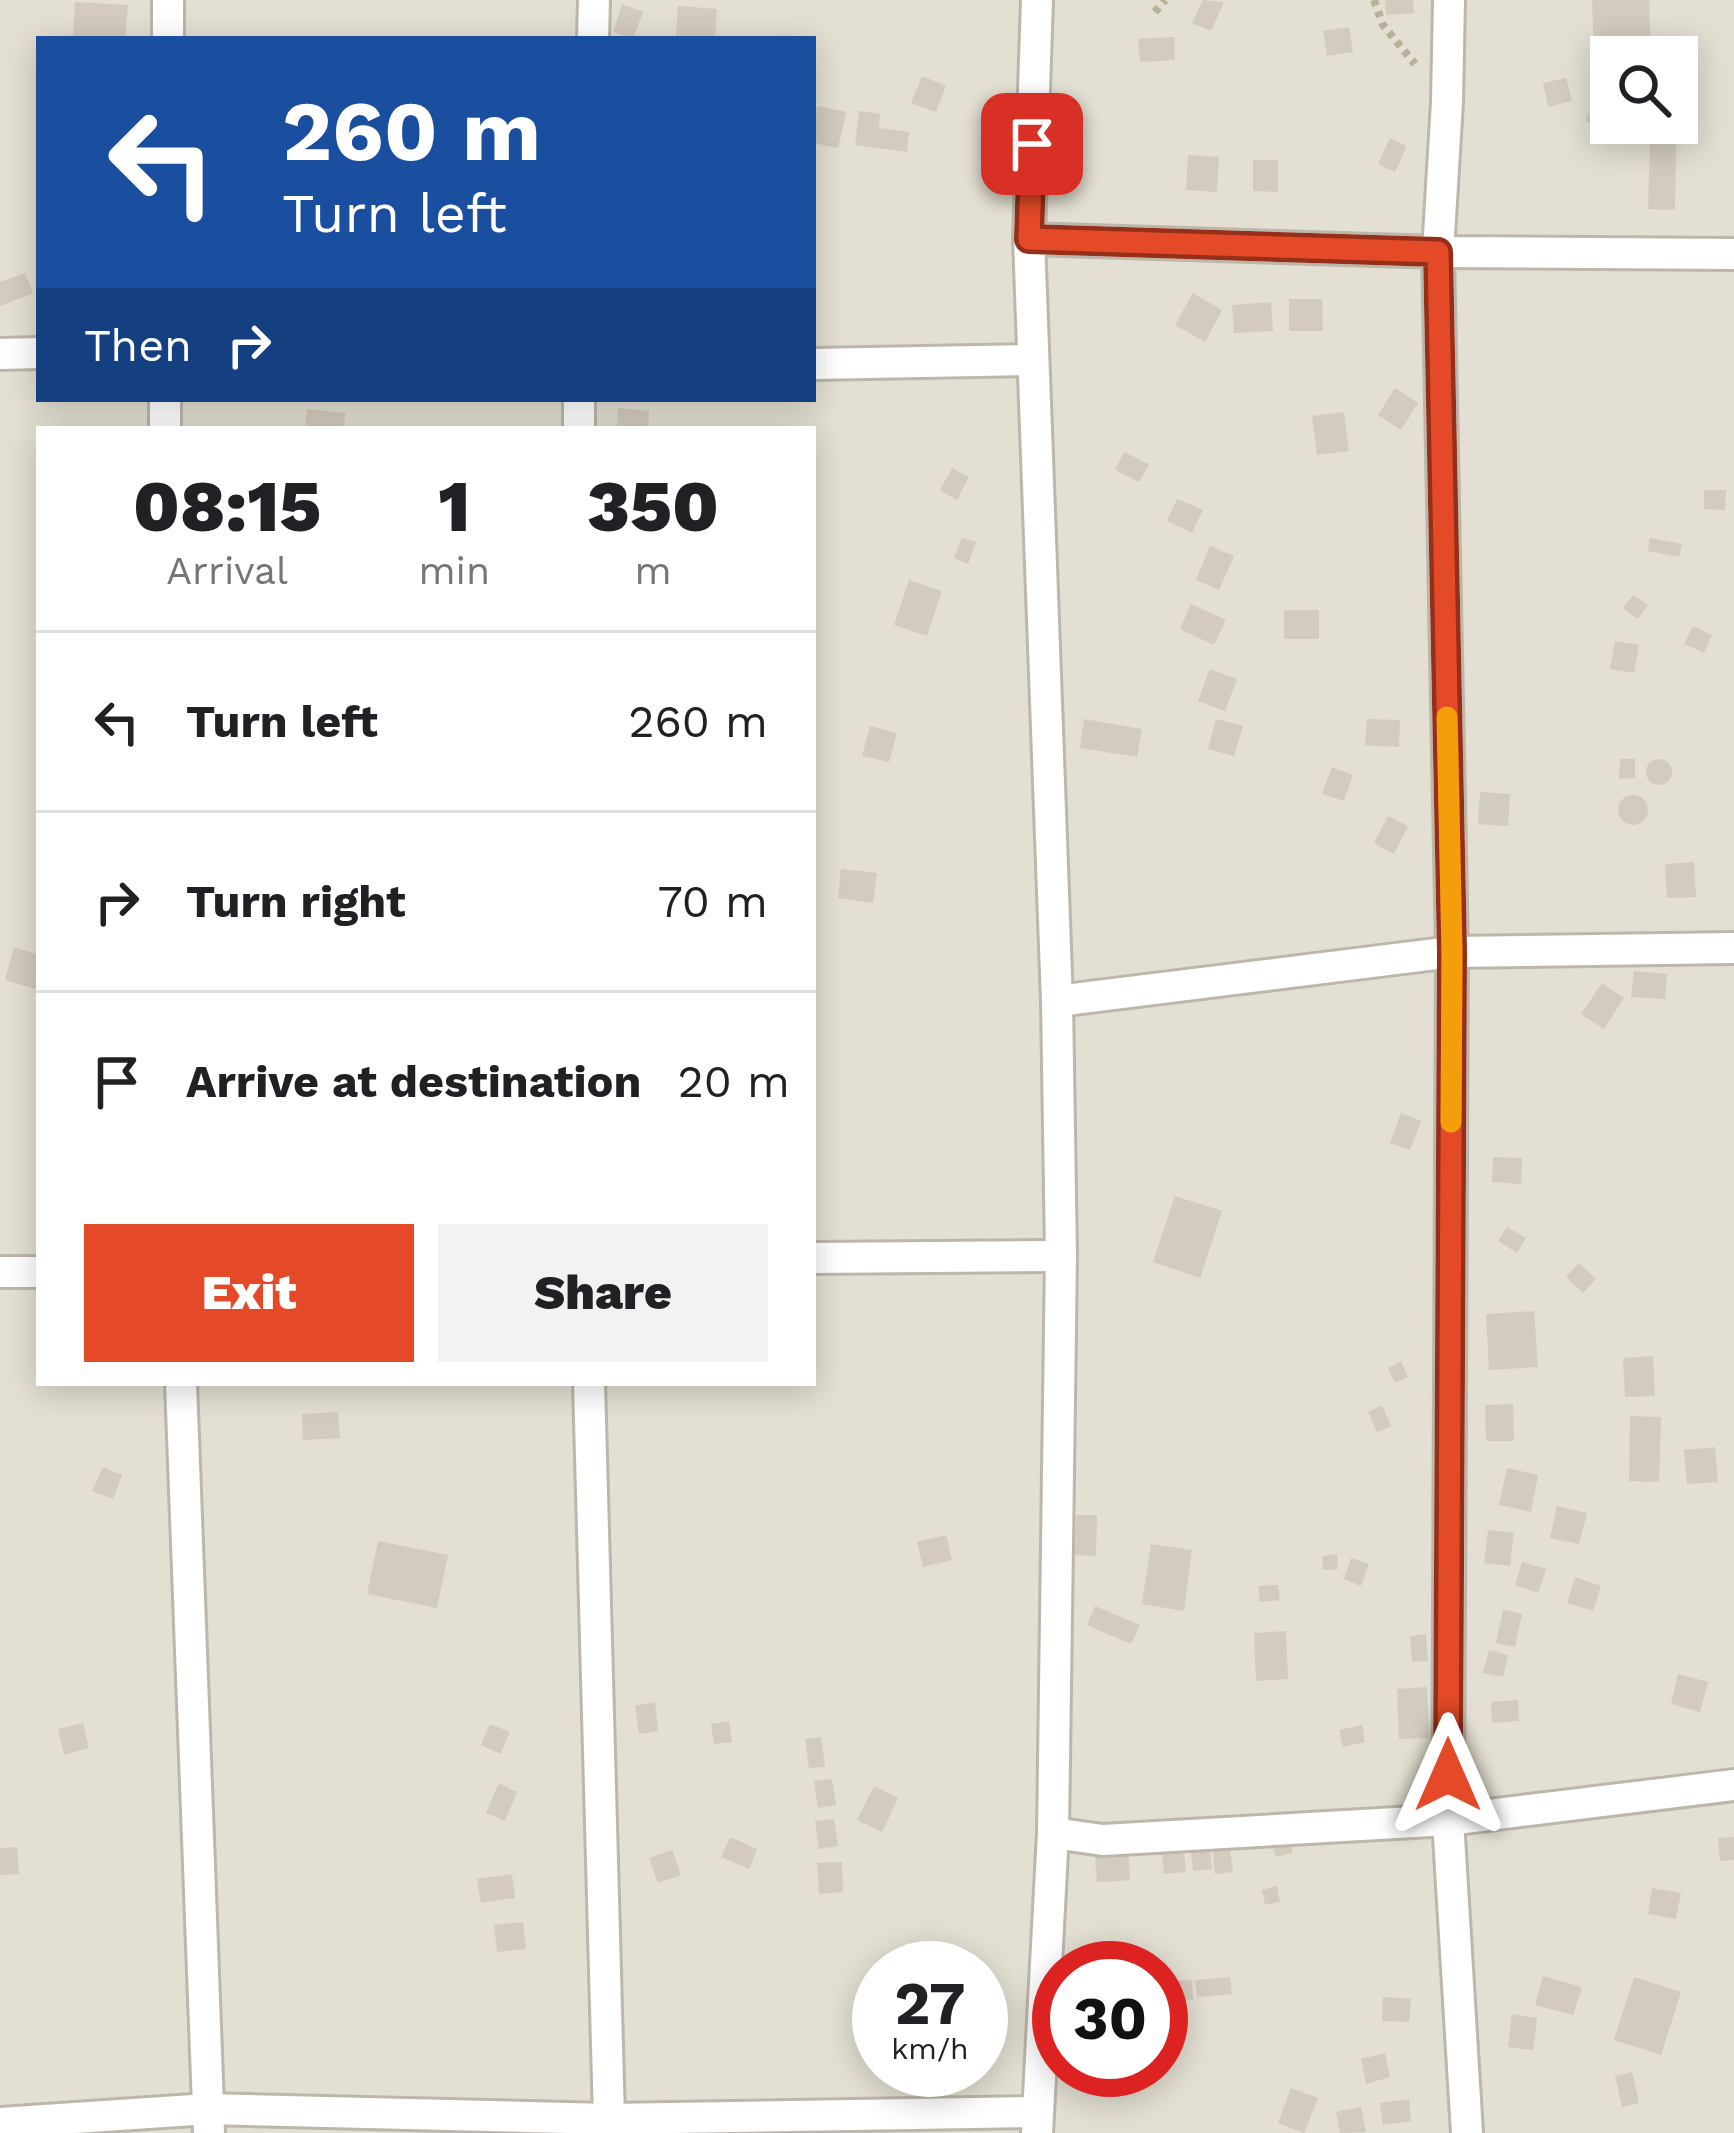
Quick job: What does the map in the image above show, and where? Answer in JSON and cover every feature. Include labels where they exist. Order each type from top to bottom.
[{"type":"street","points":[[168,36],[169,0]]},
{"type":"street","points":[[593,36],[594,0]]},
{"type":"street","points":[[0,2123],[1037,2122],[1053,1833],[1061,1256],[1057,1001],[1029,239],[1037,0]]},
{"type":"street","points":[[1449,0],[1438,252],[1452,952],[1448,1820],[1467,2133]]},
{"type":"street","points":[[1029,239],[1438,252],[1734,254]]},
{"type":"street","points":[[0,354],[36,353]]},
{"type":"street","points":[[816,364],[1033,360]]},
{"type":"street","points":[[1057,1001],[1452,952],[1734,948]]},
{"type":"street","points":[[816,1258],[1061,1256]]},
{"type":"street","points":[[0,1272],[36,1272]]},
{"type":"street","points":[[181,1386],[208,2121]]},
{"type":"street","points":[[589,1386],[608,2119]]},
{"type":"street","points":[[1053,1833],[1103,1840],[1448,1820],[1734,1785]]},
{"type":"path","points":[[1155,11],[1165,0]]},
{"type":"path","points":[[1374,0],[1383,25],[1447,102]]},
{"type":"shaded area","points":[[0,0],[1734,0],[1734,2133],[0,2133]]},
{"type":"building","points":[[1203,0],[1224,2],[1211,31],[1192,23]]},
{"type":"building","points":[[1385,0],[1413,0],[1414,13],[1386,15]]},
{"type":"building","points":[[1592,0],[1649,0],[1650,36],[1593,36]]},
{"type":"building","points":[[75,2],[128,5],[125,36],[73,36]]},
{"type":"building","points":[[622,4],[643,12],[634,36],[613,32]]},
{"type":"building","points":[[678,6],[717,9],[715,36],[676,36]]},
{"type":"building","points":[[1349,27],[1353,52],[1327,56],[1323,31]]},
{"type":"building","points":[[1174,37],[1175,60],[1140,62],[1138,39]]},
{"type":"building","points":[[922,76],[946,86],[936,112],[911,103]]},
{"type":"building","points":[[1566,78],[1572,101],[1548,107],[1543,83]]},
{"type":"building","points":[[817,106],[846,112],[838,148],[816,144]]},
{"type":"building","points":[[859,111],[880,114],[879,128],[909,132],[907,152],[855,145]]},
{"type":"building","points":[[1390,138],[1407,146],[1395,172],[1378,164]]},
{"type":"building","points":[[1650,144],[1676,144],[1675,210],[1648,209]]},
{"type":"building","points":[[1188,155],[1219,157],[1217,192],[1186,190]]},
{"type":"building","points":[[1253,160],[1278,160],[1278,192],[1253,191]]},
{"type":"building","points":[[25,273],[33,293],[0,306],[0,282]]},
{"type":"building","points":[[1193,293],[1222,310],[1205,342],[1175,325]]},
{"type":"building","points":[[1289,299],[1322,299],[1323,331],[1289,331]]},
{"type":"building","points":[[1271,302],[1273,331],[1234,333],[1232,305]]},
{"type":"building","points":[[1395,388],[1418,403],[1401,430],[1378,415]]},
{"type":"building","points":[[618,408],[649,411],[648,426],[617,426]]},
{"type":"building","points":[[307,409],[345,413],[344,426],[305,426]]},
{"type":"building","points":[[1344,412],[1349,451],[1317,455],[1312,416]]},
{"type":"building","points":[[1124,452],[1149,464],[1139,482],[1115,470]]},
{"type":"building","points":[[952,468],[969,477],[957,500],[940,490]]},
{"type":"building","points":[[1704,490],[1726,490],[1725,510],[1704,509]]},
{"type":"building","points":[[1177,499],[1203,510],[1192,533],[1167,521]]},
{"type":"building","points":[[962,538],[976,542],[968,564],[954,558]]},
{"type":"building","points":[[1650,538],[1682,544],[1679,557],[1648,551]]},
{"type":"building","points":[[1210,546],[1234,556],[1219,590],[1196,580]]},
{"type":"building","points":[[909,580],[942,591],[927,636],[894,625]]},
{"type":"building","points":[[1633,595],[1648,605],[1638,619],[1623,608]]},
{"type":"building","points":[[1191,604],[1226,620],[1214,645],[1180,629]]},
{"type":"building","points":[[1284,610],[1319,610],[1319,639],[1284,639]]},
{"type":"building","points":[[1693,626],[1712,635],[1704,653],[1684,644]]},
{"type":"building","points":[[1615,641],[1639,645],[1634,673],[1610,669]]},
{"type":"building","points":[[1210,669],[1237,679],[1225,711],[1198,701]]},
{"type":"building","points":[[1084,719],[1142,729],[1137,757],[1080,748]]},
{"type":"building","points":[[1216,719],[1243,726],[1234,756],[1208,749]]},
{"type":"building","points":[[1367,719],[1400,720],[1399,747],[1365,745]]},
{"type":"building","points":[[870,726],[897,733],[889,762],[862,756]]},
{"type":"building","points":[[1620,759],[1635,759],[1635,778],[1619,779]]},
{"type":"building","points":[[1659,759],[1669,762],[1669,782],[1659,785],[1649,782],[1646,772],[1649,762]]},
{"type":"building","points":[[1332,767],[1353,775],[1344,801],[1322,794]]},
{"type":"building","points":[[1480,792],[1510,794],[1508,826],[1478,824]]},
{"type":"building","points":[[1633,795],[1648,810],[1633,825],[1618,810]]},
{"type":"building","points":[[1388,816],[1408,826],[1394,854],[1374,843]]},
{"type":"building","points":[[1694,862],[1696,897],[1667,898],[1665,864]]},
{"type":"building","points":[[841,869],[877,873],[873,903],[838,898]]},
{"type":"building","points":[[14,947],[36,954],[36,989],[5,980]]},
{"type":"building","points":[[1634,971],[1667,974],[1665,999],[1631,997]]},
{"type":"building","points":[[1602,983],[1624,998],[1604,1029],[1581,1014]]},
{"type":"building","points":[[1401,1113],[1421,1121],[1410,1150],[1390,1143]]},
{"type":"building","points":[[1493,1157],[1522,1158],[1521,1184],[1492,1182]]},
{"type":"building","points":[[1175,1196],[1222,1211],[1200,1278],[1153,1262]]},
{"type":"building","points":[[1507,1227],[1526,1238],[1517,1253],[1498,1241]]},
{"type":"building","points":[[1579,1263],[1596,1279],[1583,1293],[1566,1277]]},
{"type":"building","points":[[1534,1311],[1538,1367],[1489,1370],[1486,1314]]},
{"type":"building","points":[[1653,1356],[1655,1396],[1625,1397],[1623,1358]]},
{"type":"building","points":[[1401,1361],[1408,1377],[1395,1383],[1388,1368]]},
{"type":"building","points":[[1513,1404],[1514,1441],[1486,1441],[1485,1405]]},
{"type":"building","points":[[1382,1405],[1391,1426],[1377,1432],[1368,1412]]},
{"type":"building","points":[[338,1412],[340,1438],[303,1440],[302,1414]]},
{"type":"building","points":[[1630,1416],[1661,1417],[1659,1482],[1629,1481]]},
{"type":"building","points":[[1715,1447],[1718,1482],[1687,1484],[1684,1450]]},
{"type":"building","points":[[103,1467],[122,1475],[113,1499],[92,1491]]},
{"type":"building","points":[[1507,1468],[1538,1475],[1531,1512],[1499,1505]]},
{"type":"building","points":[[1557,1506],[1587,1513],[1579,1544],[1550,1538]]},
{"type":"building","points":[[1076,1515],[1097,1515],[1096,1556],[1075,1555]]},
{"type":"building","points":[[1488,1530],[1514,1533],[1510,1566],[1484,1563]]},
{"type":"building","points":[[946,1535],[952,1560],[923,1567],[917,1542]]},
{"type":"building","points":[[378,1541],[448,1555],[437,1608],[367,1594]]},
{"type":"building","points":[[1151,1544],[1192,1550],[1184,1611],[1142,1604]]},
{"type":"building","points":[[1337,1554],[1338,1569],[1323,1570],[1322,1556]]},
{"type":"building","points":[[1351,1558],[1369,1564],[1361,1586],[1344,1579]]},
{"type":"building","points":[[1522,1562],[1546,1569],[1538,1593],[1515,1585]]},
{"type":"building","points":[[1575,1577],[1601,1586],[1593,1611],[1567,1603]]},
{"type":"building","points":[[1278,1585],[1280,1600],[1260,1602],[1258,1586]]},
{"type":"building","points":[[1095,1606],[1140,1625],[1131,1644],[1087,1625]]},
{"type":"building","points":[[1503,1610],[1522,1614],[1515,1647],[1496,1643]]},
{"type":"building","points":[[1286,1631],[1288,1679],[1256,1681],[1254,1633]]},
{"type":"building","points":[[1426,1634],[1428,1661],[1412,1662],[1410,1636]]},
{"type":"building","points":[[1489,1650],[1508,1655],[1503,1677],[1483,1673]]},
{"type":"building","points":[[1678,1674],[1708,1682],[1700,1712],[1671,1704]]},
{"type":"building","points":[[1427,1687],[1429,1738],[1399,1739],[1397,1689]]},
{"type":"building","points":[[1518,1700],[1519,1721],[1492,1723],[1491,1702]]},
{"type":"building","points":[[655,1702],[658,1731],[639,1734],[635,1706]]},
{"type":"building","points":[[729,1721],[732,1742],[714,1744],[711,1724]]},
{"type":"building","points":[[83,1723],[89,1748],[64,1755],[58,1729]]},
{"type":"building","points":[[490,1724],[510,1732],[500,1754],[481,1745]]},
{"type":"building","points":[[1362,1725],[1365,1742],[1343,1747],[1339,1730]]},
{"type":"building","points":[[821,1737],[825,1767],[809,1768],[805,1739]]},
{"type":"building","points":[[832,1779],[836,1805],[818,1808],[814,1781]]},
{"type":"building","points":[[499,1783],[517,1792],[505,1821],[486,1813]]},
{"type":"building","points":[[874,1786],[898,1798],[882,1832],[857,1820]]},
{"type":"building","points":[[834,1819],[838,1846],[819,1849],[815,1821]]},
{"type":"building","points":[[730,1837],[757,1849],[749,1869],[721,1857]]},
{"type":"building","points":[[1734,1837],[1734,1860],[1720,1861],[1718,1838]]},
{"type":"building","points":[[1290,1840],[1293,1853],[1276,1857],[1272,1844]]},
{"type":"building","points":[[1209,1841],[1212,1869],[1193,1871],[1190,1843]]},
{"type":"building","points":[[1229,1842],[1233,1872],[1215,1874],[1212,1845]]},
{"type":"building","points":[[1183,1844],[1186,1872],[1164,1874],[1161,1847]]},
{"type":"building","points":[[17,1847],[19,1874],[0,1875],[0,1848]]},
{"type":"building","points":[[672,1850],[681,1875],[658,1883],[649,1858]]},
{"type":"building","points":[[1128,1853],[1130,1880],[1097,1882],[1095,1855]]},
{"type":"building","points":[[842,1862],[843,1892],[819,1894],[817,1863]]},
{"type":"building","points":[[512,1874],[515,1898],[481,1903],[477,1879]]},
{"type":"building","points":[[1277,1886],[1280,1902],[1265,1905],[1262,1890]]},
{"type":"building","points":[[1652,1888],[1681,1893],[1676,1919],[1648,1914]]},
{"type":"building","points":[[523,1922],[526,1949],[497,1952],[494,1925]]},
{"type":"building","points":[[1543,1976],[1582,1987],[1573,2015],[1535,2005]]},
{"type":"building","points":[[1230,1977],[1232,1994],[1197,1997],[1195,1980]]},
{"type":"building","points":[[1634,1977],[1681,1992],[1661,2055],[1614,2040]]},
{"type":"building","points":[[1188,1980],[1192,1980],[1193,2000],[1188,2000]]},
{"type":"building","points":[[1383,1997],[1411,1999],[1409,2022],[1382,2021]]},
{"type":"building","points":[[1512,2014],[1537,2018],[1533,2050],[1508,2047]]},
{"type":"building","points":[[1385,2053],[1390,2077],[1366,2084],[1361,2059]]},
{"type":"building","points":[[1632,2072],[1639,2103],[1622,2107],[1615,2076]]},
{"type":"building","points":[[1291,2088],[1318,2098],[1304,2133],[1278,2123]]},
{"type":"building","points":[[1409,2099],[1411,2121],[1383,2125],[1380,2103]]},
{"type":"building","points":[[1361,2107],[1366,2132],[1340,2133],[1336,2112]]},
{"type":"slow traffic","points":[[1447,717],[1451,1122]]},
{"type":"route","points":[[1032,144],[1029,239],[1438,252],[1452,952],[1448,1775]]}]
